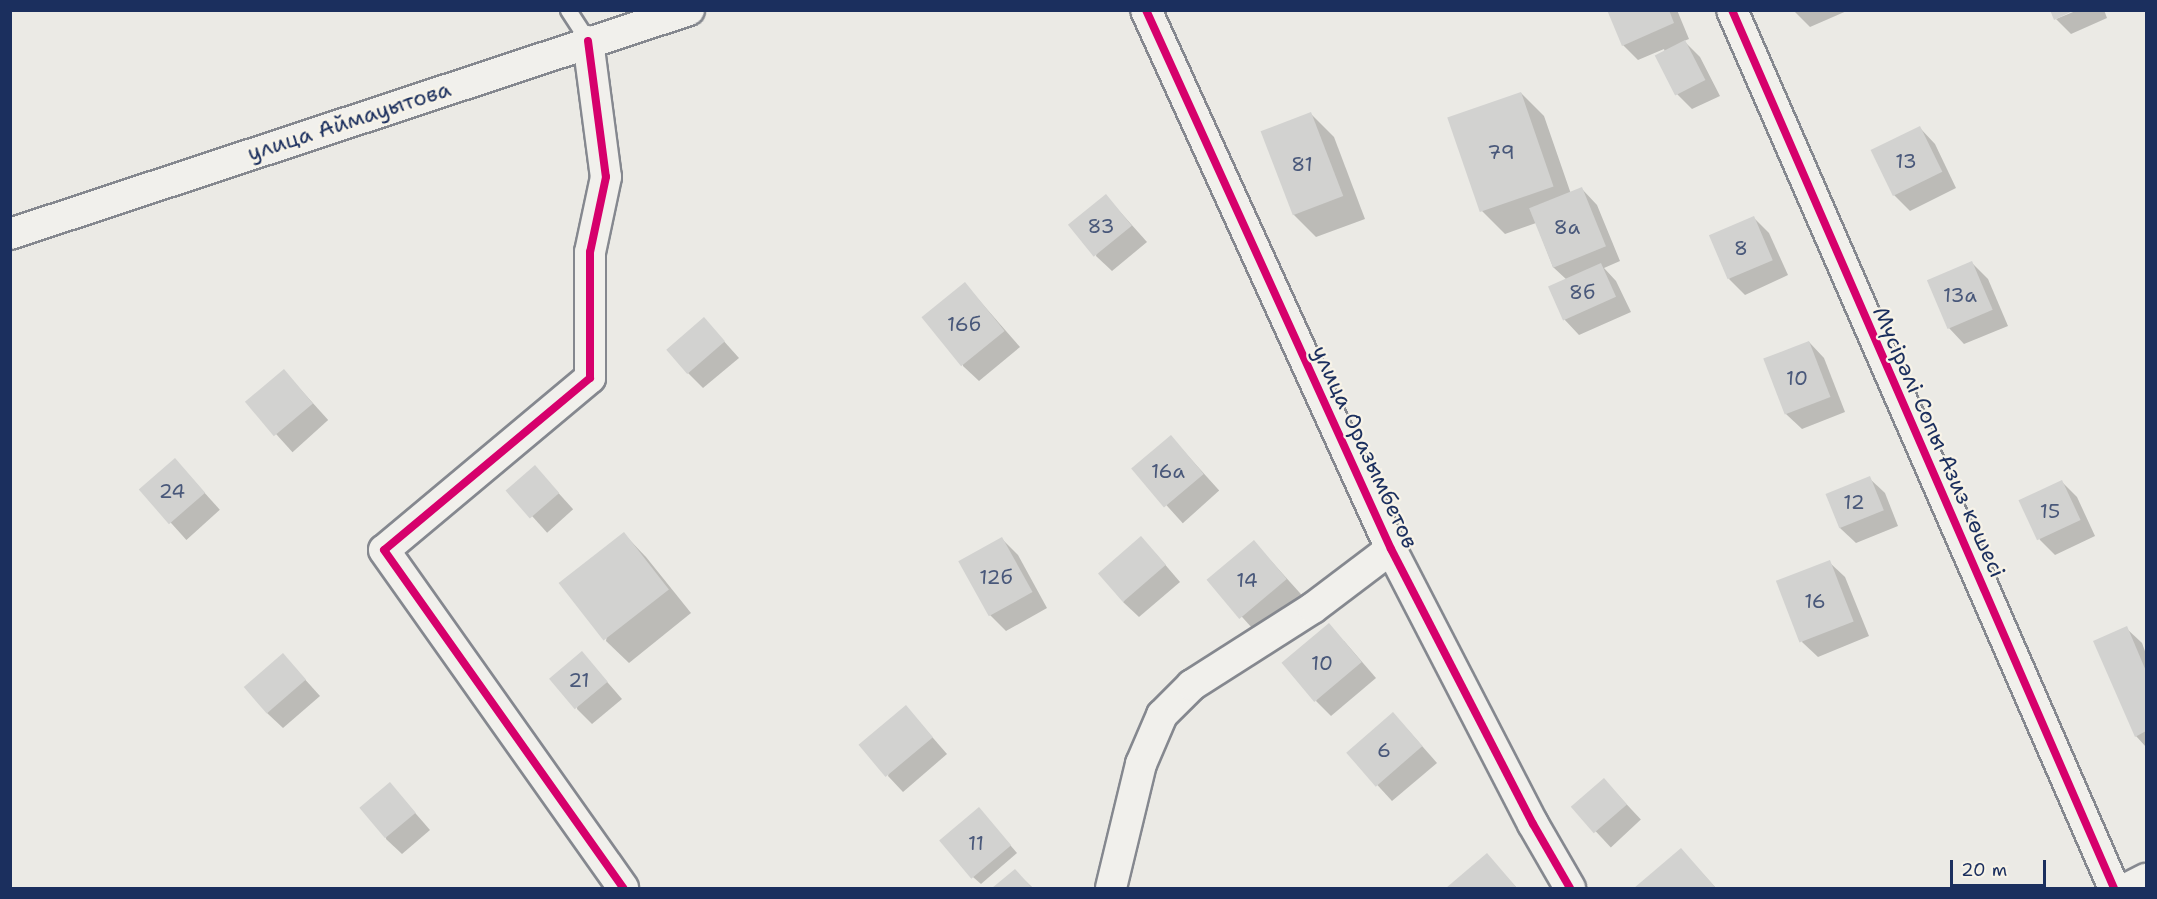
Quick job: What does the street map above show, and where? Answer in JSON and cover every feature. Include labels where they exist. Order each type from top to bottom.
[{"type":"street","name":"улица Аймауытова","points":[[10,234],[688,10]]},
{"type":"street","name":"улица Оразымбетов","points":[[1146,10],[1391,549],[1533,824],[1570,888]]},
{"type":"street","name":"Мүсірәлі Сопы Азиз көшесі","points":[[1732,10],[2114,888]]},
{"type":"street","points":[[588,42],[606,177],[590,252],[591,378],[384,550],[622,888]]},
{"type":"street","points":[[1111,888],[1141,764],[1162,714],[1192,685],[1313,608],[1391,549]]},
{"type":"street","points":[[2128,888],[2146,879]]},
{"type":"lane","points":[[568,10],[588,42]]},
{"type":"building","points":[[1607,10],[1669,10],[1674,23],[1622,46]]},
{"type":"building","points":[[2050,10],[2075,10],[2054,20]]},
{"type":"building","points":[[1685,40],[1705,80],[1675,96],[1655,55]]},
{"type":"building","points":[[1521,92],[1554,187],[1480,212],[1447,117]]},
{"type":"building","points":[[1311,112],[1343,196],[1293,215],[1261,131]]},
{"type":"building","points":[[1920,126],[1942,172],[1893,196],[1871,150]]},
{"type":"building","points":[[1582,187],[1606,246],[1553,268],[1529,208]]},
{"type":"building","points":[[1106,194],[1132,226],[1094,257],[1068,225]]},
{"type":"building","points":[[1754,216],[1773,260],[1728,279],[1709,235]]},
{"type":"building","points":[[1972,261],[1993,310],[1948,329],[1927,280]]},
{"type":"building","points":[[1601,263],[1616,297],[1563,320],[1548,287]]},
{"type":"building","points":[[965,282],[1005,331],[961,366],[921,317]]},
{"type":"building","points":[[704,317],[725,341],[687,374],[666,350]]},
{"type":"building","points":[[1809,341],[1831,397],[1785,415],[1763,359]]},
{"type":"building","points":[[284,369],[313,403],[274,436],[245,402]]},
{"type":"building","points":[[1171,435],[1204,474],[1164,507],[1131,468]]},
{"type":"building","points":[[175,458],[205,493],[169,524],[139,489]]},
{"type":"building","points":[[535,465],[559,493],[530,519],[506,491]]},
{"type":"building","points":[[1870,476],[1884,510],[1839,528],[1825,494]]},
{"type":"building","points":[[2062,480],[2081,520],[2037,540],[2018,500]]},
{"type":"building","points":[[624,532],[669,590],[604,641],[559,583]]},
{"type":"building","points":[[1141,536],[1166,565],[1123,602],[1098,573]]},
{"type":"building","points":[[1002,537],[1033,592],[989,616],[958,561]]},
{"type":"building","points":[[1254,540],[1287,579],[1239,619],[1207,580]]},
{"type":"building","points":[[1830,560],[1854,622],[1800,642],[1776,581]]},
{"type":"building","points":[[1329,623],[1362,662],[1314,702],[1282,663]]},
{"type":"building","points":[[2127,626],[2146,671],[2146,731],[2135,737],[2093,641]]},
{"type":"building","points":[[582,651],[608,682],[575,709],[549,679]]},
{"type":"building","points":[[283,653],[306,679],[267,714],[244,687]]},
{"type":"building","points":[[906,705],[933,737],[886,777],[859,745]]},
{"type":"building","points":[[1393,712],[1423,746],[1376,787],[1346,753]]},
{"type":"building","points":[[1604,778],[1627,804],[1594,833],[1571,807]]},
{"type":"building","points":[[390,782],[416,813],[385,838],[359,808]]},
{"type":"building","points":[[979,807],[1011,845],[971,879],[939,840]]},
{"type":"building","points":[[1681,848],[1716,888],[1634,888]]},
{"type":"building","points":[[1487,853],[1517,888],[1446,888]]},
{"type":"building","points":[[1015,869],[1032,888],[992,888]]},
{"type":"cycle path","points":[[1146,10],[1391,549],[1533,824],[1570,888]]},
{"type":"cycle path","points":[[1732,10],[2114,888]]},
{"type":"cycle path","points":[[588,41],[606,177],[590,252],[590,378],[384,550],[623,888]]}]
